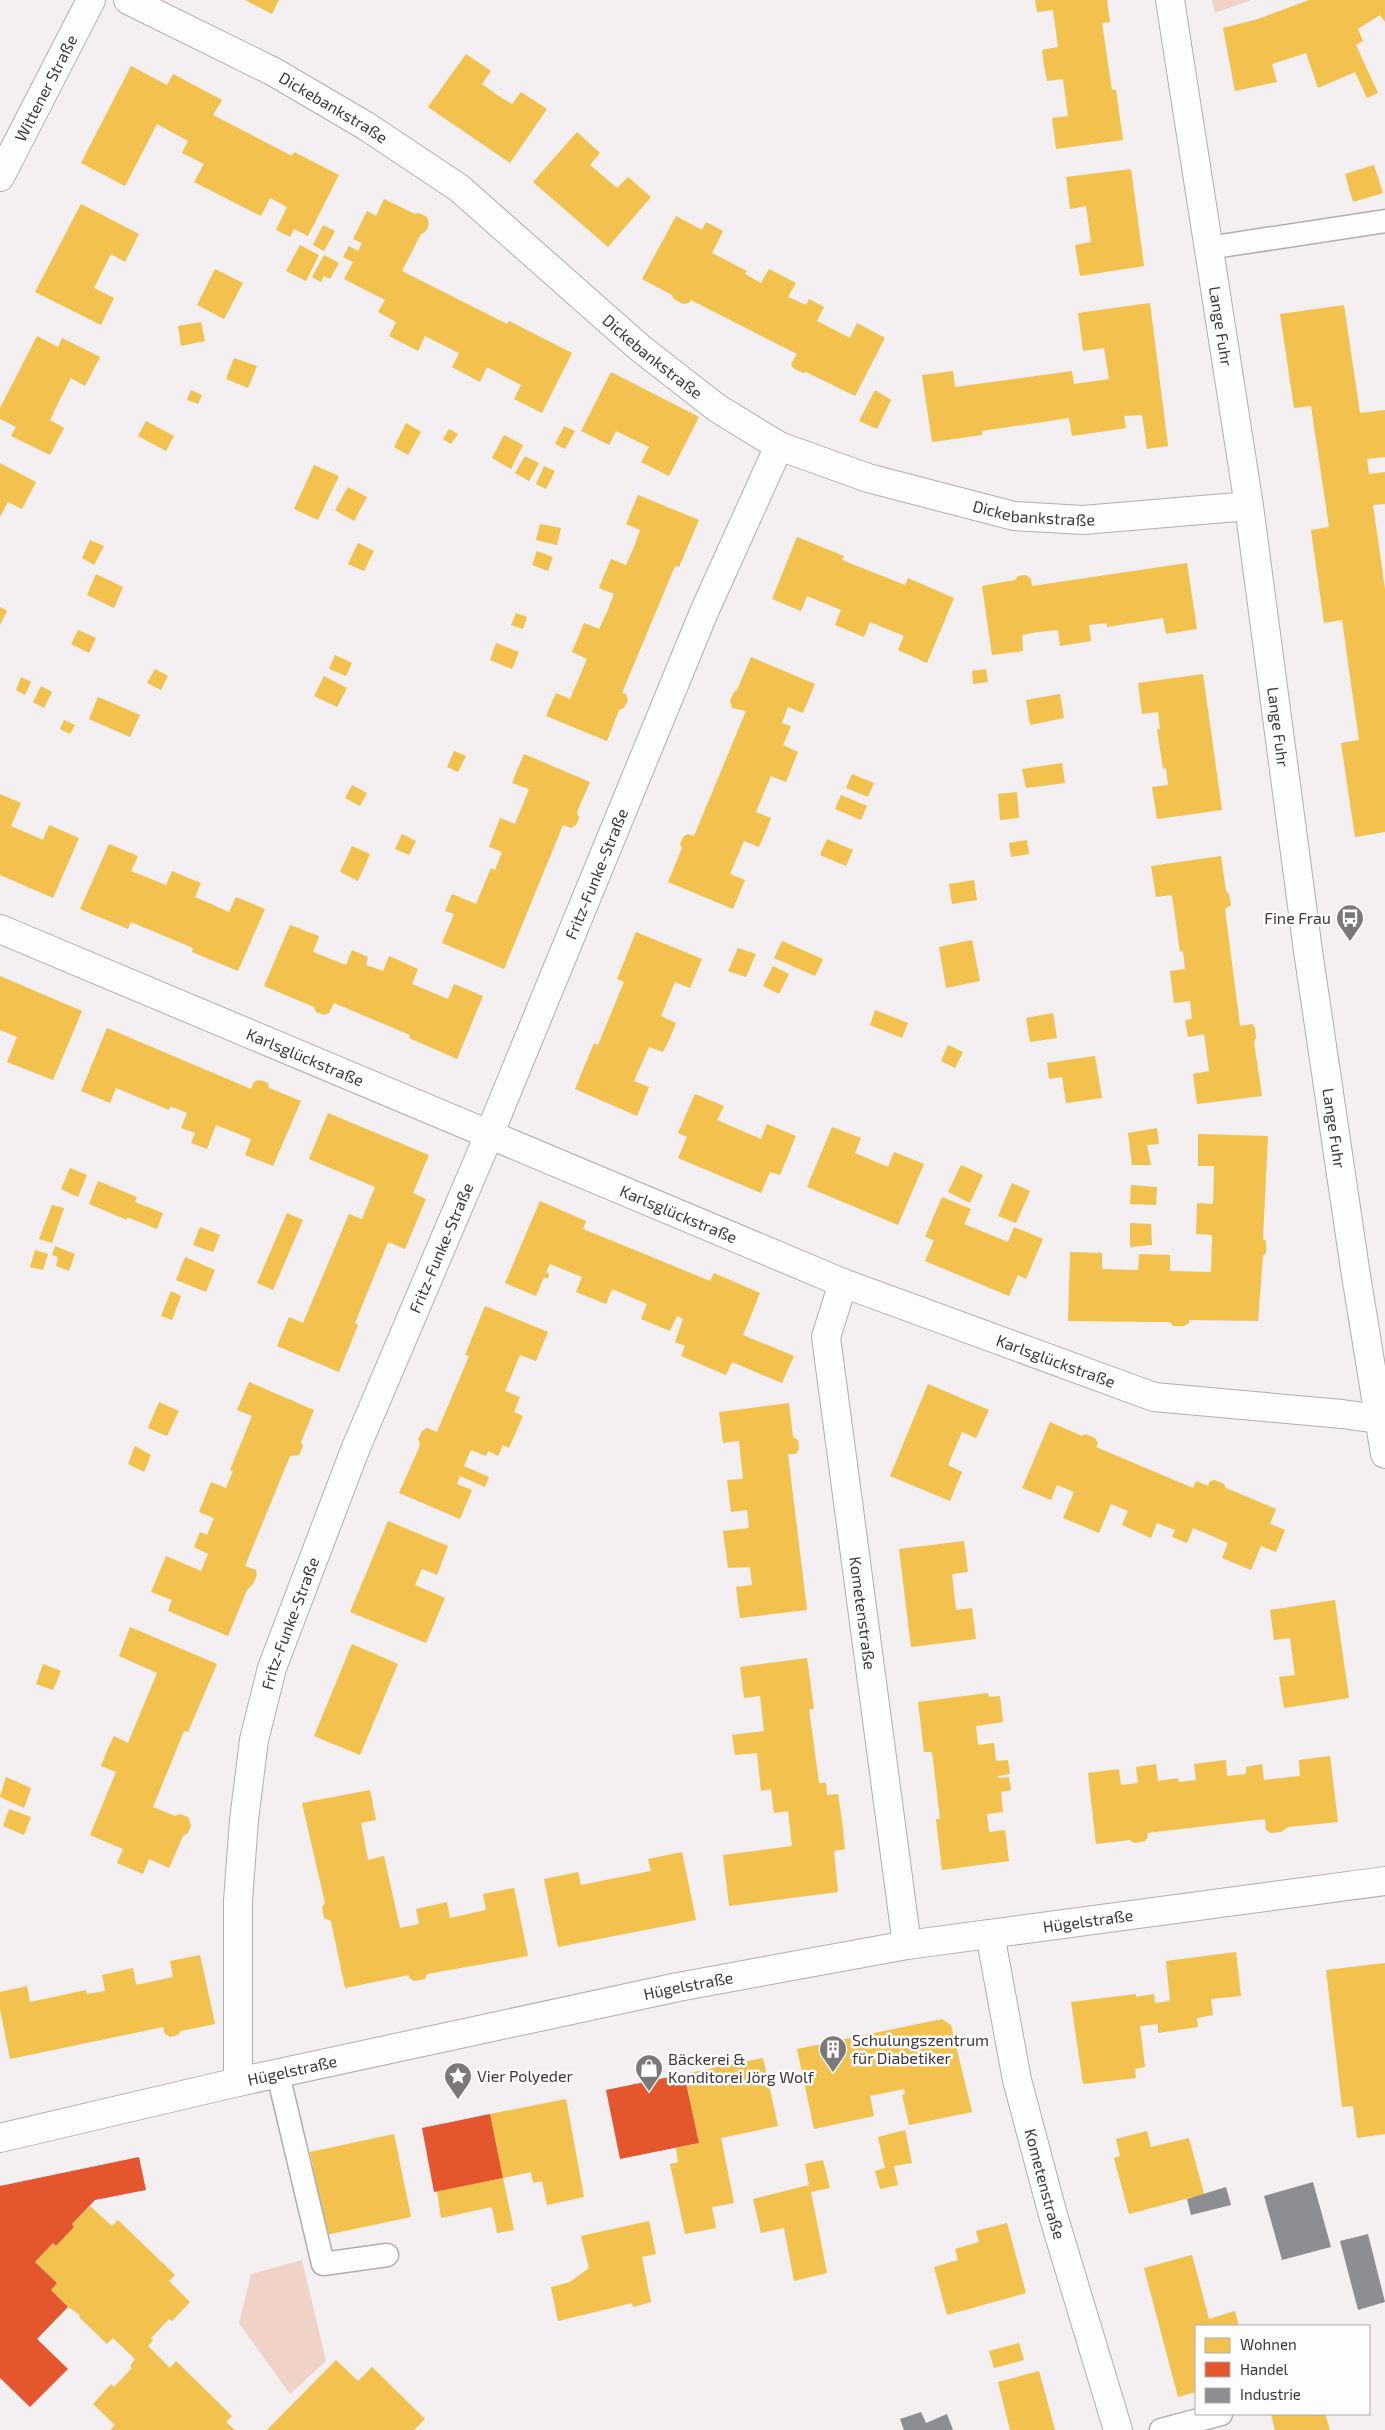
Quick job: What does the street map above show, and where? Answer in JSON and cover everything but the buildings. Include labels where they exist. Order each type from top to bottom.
[{"type":"street","name":"Wittener Straße","points":[[0,177],[92,0]]},
{"type":"street","name":"Dickebankstraße","points":[[128,0],[274,72],[366,126],[459,188],[640,348],[717,408],[779,446],[868,478],[1014,516],[1083,520],[1249,506]]},
{"type":"street","name":"Lange Fuhr","points":[[1170,0],[1249,506],[1311,970],[1355,1268],[1382,1420],[1385,1454]]},
{"type":"street","name":"Fritz-Funke-Straße","points":[[238,2082],[238,1901],[244,1820],[254,1740],[272,1668],[355,1450],[490,1135],[704,612],[779,446]]},
{"type":"street","name":"Karlsglückstraße","points":[[0,929],[843,1283],[1154,1397],[1342,1414],[1382,1420]]},
{"type":"street","name":"Kometenstraße","points":[[843,1283],[826,1337],[907,1945]]},
{"type":"street","name":"Hügelstraße","points":[[0,2138],[238,2082],[678,1987],[907,1945],[1385,1881]]},
{"type":"street","name":"Kometenstraße","points":[[990,1934],[1017,2080],[1053,2215],[1118,2430]]},
{"type":"lane","points":[[1208,248],[1385,221]]},
{"type":"lane","points":[[278,2074],[322,2264],[387,2255]]},
{"type":"lane","points":[[1161,2430],[1217,2415]]},
{"type":"shaded area","points":[[1212,0],[1251,0],[1215,13]]},
{"type":"shaded area","points":[[302,2260],[326,2361],[290,2394],[239,2323],[251,2274]]},
{"type":"place","name":"Fine Frau","points":[[1350,942]]},
{"type":"place","name":"Schulungszentrum für Diabetiker","points":[[833,2073]]},
{"type":"place","name":"Bäckerei & Konditorei Jörg Wolf","points":[[649,2092]]},
{"type":"place","name":"Vier Polyeder","points":[[458,2100]]}]
